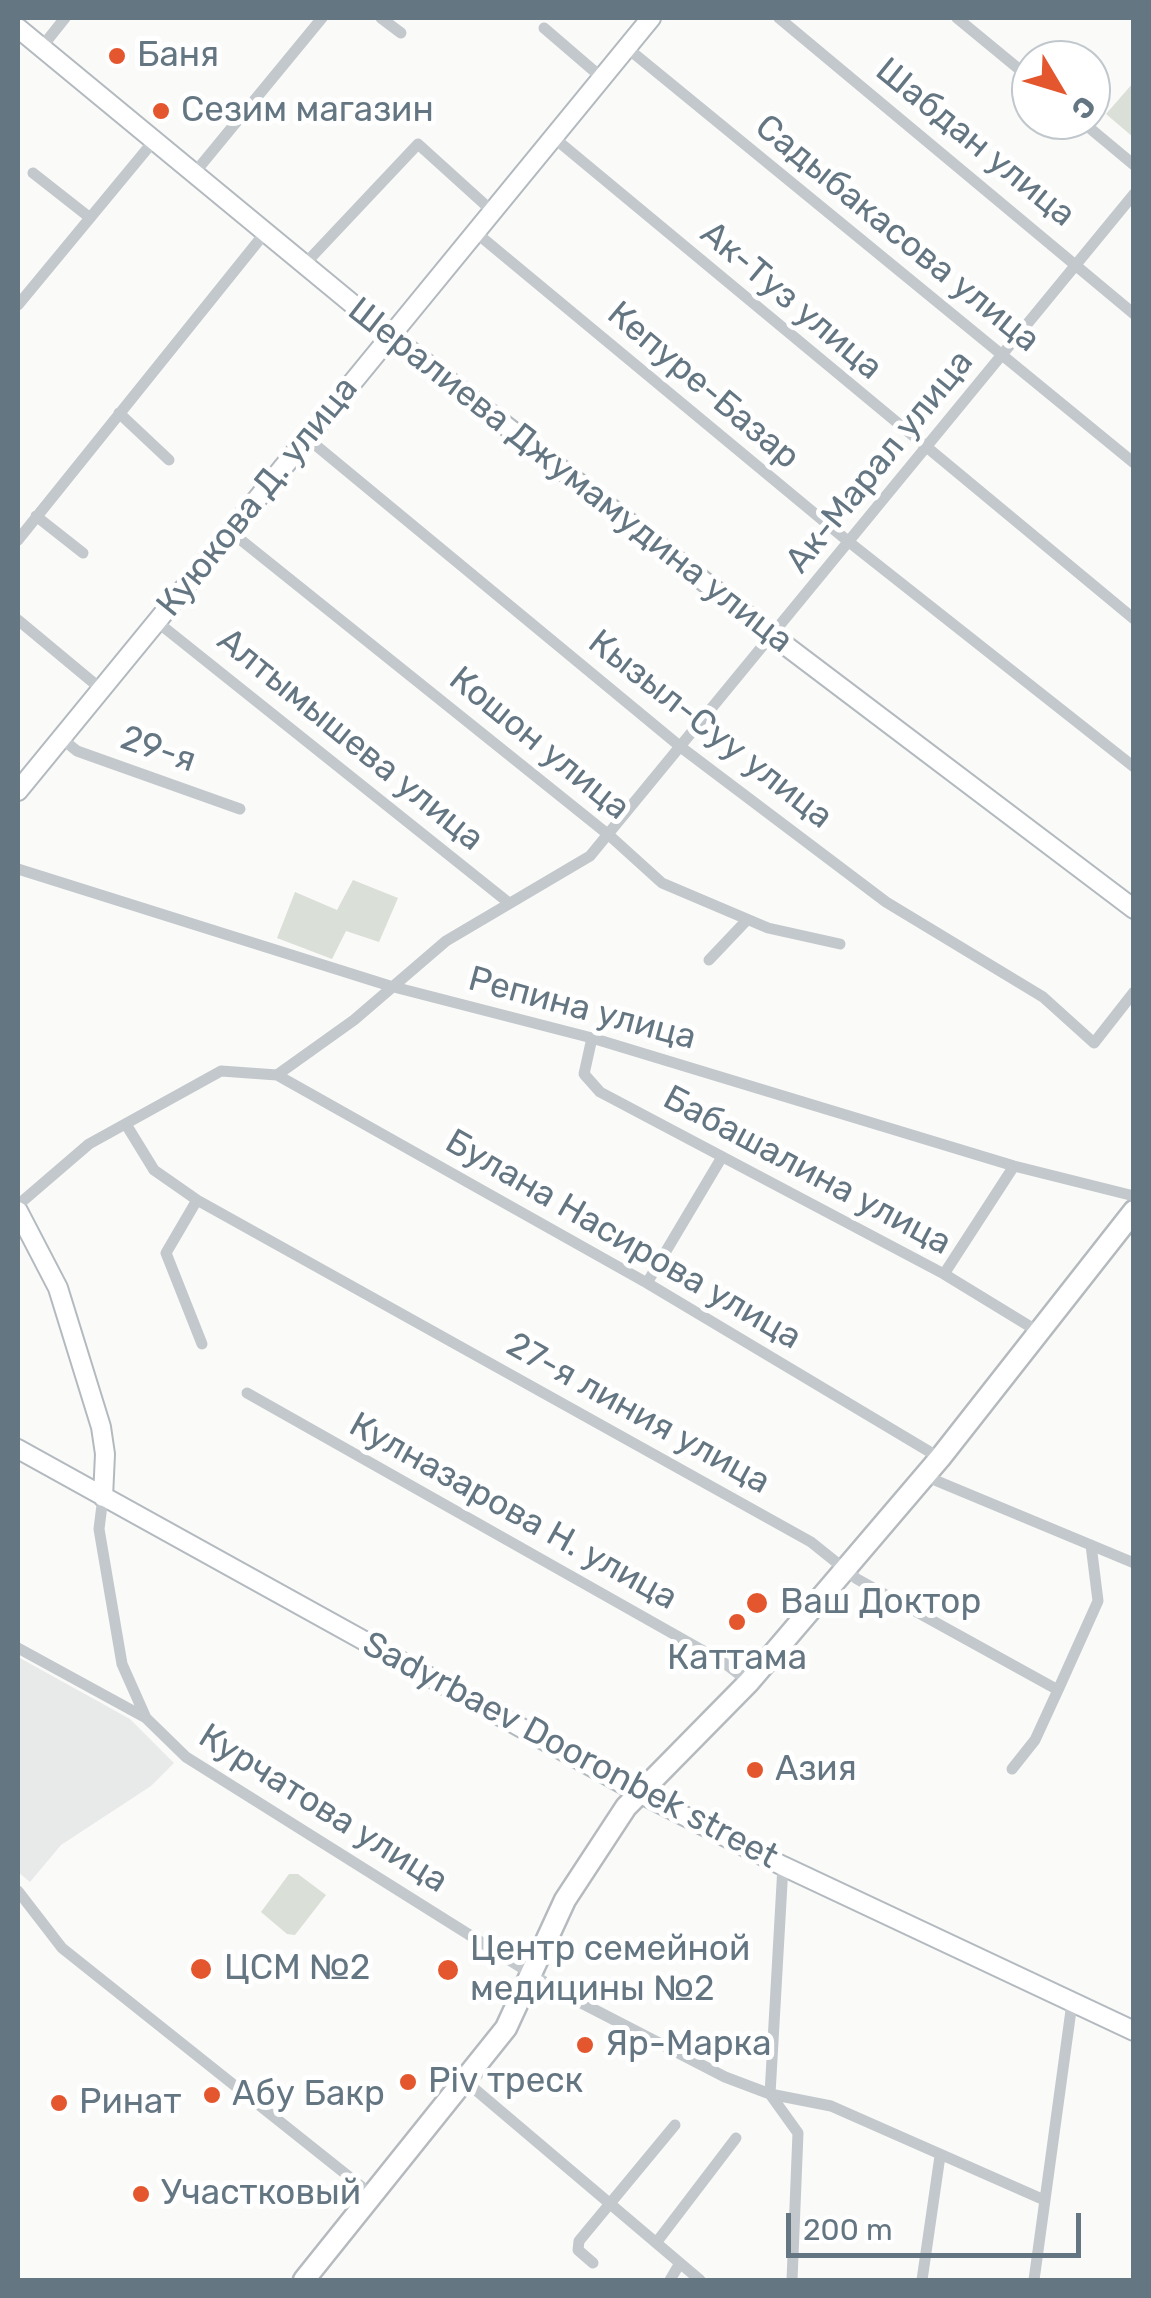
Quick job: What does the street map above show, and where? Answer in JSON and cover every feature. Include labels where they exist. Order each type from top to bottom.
[{"type":"main road","points":[[304,2280],[506,2028],[564,1900],[640,1793],[749,1682],[925,1476],[1134,1211]]},
{"type":"street","points":[[40,48],[64,18]]},
{"type":"street","points":[[192,176],[322,18]]},
{"type":"street","points":[[381,18],[401,33]]},
{"type":"street","name":"Куюкова Д. улица","points":[[18,791],[651,18]]},
{"type":"street","name":"Шабдан улица","points":[[780,18],[1134,314]]},
{"type":"street","points":[[956,18],[1011,63]]},
{"type":"street","name":"Шералиева Джумамудина улица","points":[[18,28],[152,143],[390,335],[774,637],[1134,909]]},
{"type":"street","points":[[544,28],[601,77]]},
{"type":"street","name":"Садыбакасова улица","points":[[626,46],[1134,462]]},
{"type":"street","name":"Ак-Туз улица","points":[[553,137],[925,450],[1134,619]]},
{"type":"street","points":[[1105,140],[1134,164]]},
{"type":"street","points":[[18,305],[152,143]]},
{"type":"street","points":[[303,266],[418,144],[492,211]]},
{"type":"street","points":[[33,173],[89,217]]},
{"type":"street","name":"Ак-Марал улица","points":[[277,1074],[354,1020],[446,941],[562,876],[610,836],[1134,194]]},
{"type":"street","name":"Кепуре-Базар","points":[[474,232],[849,542],[1134,768]]},
{"type":"street","points":[[18,540],[264,234]]},
{"type":"street","points":[[118,413],[169,460]]},
{"type":"street","name":"Кызыл-Суу улица","points":[[308,438],[682,748],[886,902],[1042,997],[1094,1043],[1134,992]]},
{"type":"street","points":[[36,516],[83,554]]},
{"type":"street","name":"Кошон улица","points":[[231,532],[610,836],[662,883],[746,920],[840,944]]},
{"type":"street","points":[[18,620],[101,688]]},
{"type":"street","name":"Алтымышева улица","points":[[156,620],[510,903]]},
{"type":"street","name":"29-я","points":[[60,738],[77,751],[240,809]]},
{"type":"street","name":"Репина улица","points":[[18,870],[390,986],[592,1038],[1014,1166],[1134,1196]]},
{"type":"street","points":[[709,960],[746,920]]},
{"type":"street","name":"Бабашалина улица","points":[[592,1038],[584,1074],[600,1092],[944,1274],[1039,1332]]},
{"type":"street","points":[[146,1718],[122,1664],[98,1529],[106,1454],[101,1427],[58,1288],[18,1208],[89,1144],[221,1071],[277,1074]]},
{"type":"street","name":"Булана Насирова улица","points":[[277,1074],[648,1284],[940,1458]]},
{"type":"street","name":"27-я линия улица","points":[[126,1126],[154,1170],[197,1200],[811,1542],[845,1569],[1058,1690]]},
{"type":"street","points":[[648,1284],[722,1157]]},
{"type":"street","points":[[944,1274],[1014,1166]]},
{"type":"street","points":[[197,1200],[166,1253],[202,1344]]},
{"type":"street","name":"Кулназарова Н. улица","points":[[247,1393],[723,1662],[749,1682]]},
{"type":"street","name":"Sadyrbaev Dooronbek street","points":[[18,1449],[640,1793],[783,1866],[1134,2031]]},
{"type":"street","points":[[925,1476],[1134,1563]]},
{"type":"street","points":[[1012,1770],[1035,1740],[1098,1602],[1091,1545]]},
{"type":"street","name":"Курчатова улица","points":[[18,1648],[146,1718],[186,1757],[532,1973],[725,2077],[770,2094],[831,2106],[1042,2199]]},
{"type":"street","points":[[783,1866],[770,2094],[798,2133],[792,2280]]},
{"type":"street","points":[[18,1892],[62,1948],[372,2196]]},
{"type":"street","points":[[1034,2280],[1042,2199],[1072,2003]]},
{"type":"street","points":[[464,2080],[700,2280]]},
{"type":"street","points":[[592,2263],[578,2250],[579,2241],[675,2125]]},
{"type":"street","points":[[656,2243],[736,2138]]},
{"type":"street","points":[[922,2280],[940,2156]]},
{"type":"street","points":[[670,2280],[680,2263]]},
{"type":"shaded area","points":[[1133,83],[1133,137],[1111,118],[1111,108]]},
{"type":"shaded area","points":[[353,880],[398,898],[379,942],[346,931],[332,959],[277,938],[295,892],[337,910]]},
{"type":"shaded area","points":[[18,1657],[130,1719],[174,1763],[151,1786],[61,1845],[30,1882],[18,1872]]},
{"type":"shaded area","points":[[289,1874],[298,1874],[326,1895],[295,1935],[287,1934],[261,1912]]},
{"type":"place","name":"Баня","points":[[117,56]]},
{"type":"place","name":"Сезим магазин","points":[[161,111]]},
{"type":"place","name":"Ваш Доктор","points":[[757,1603]]},
{"type":"place","name":"Каттама","points":[[737,1622]]},
{"type":"place","name":"Азия","points":[[755,1770]]},
{"type":"place","name":"ЦСМ №2","points":[[201,1969]]},
{"type":"place","name":"Центр семейной медицины №2","points":[[448,1970]]},
{"type":"place","name":"Яр-Марка","points":[[585,2045]]},
{"type":"place","name":"Piv треск","points":[[408,2082]]},
{"type":"place","name":"Абу Бакр","points":[[212,2095]]},
{"type":"place","name":"Ринат","points":[[59,2103]]},
{"type":"place","name":"Участковый","points":[[141,2194]]}]
